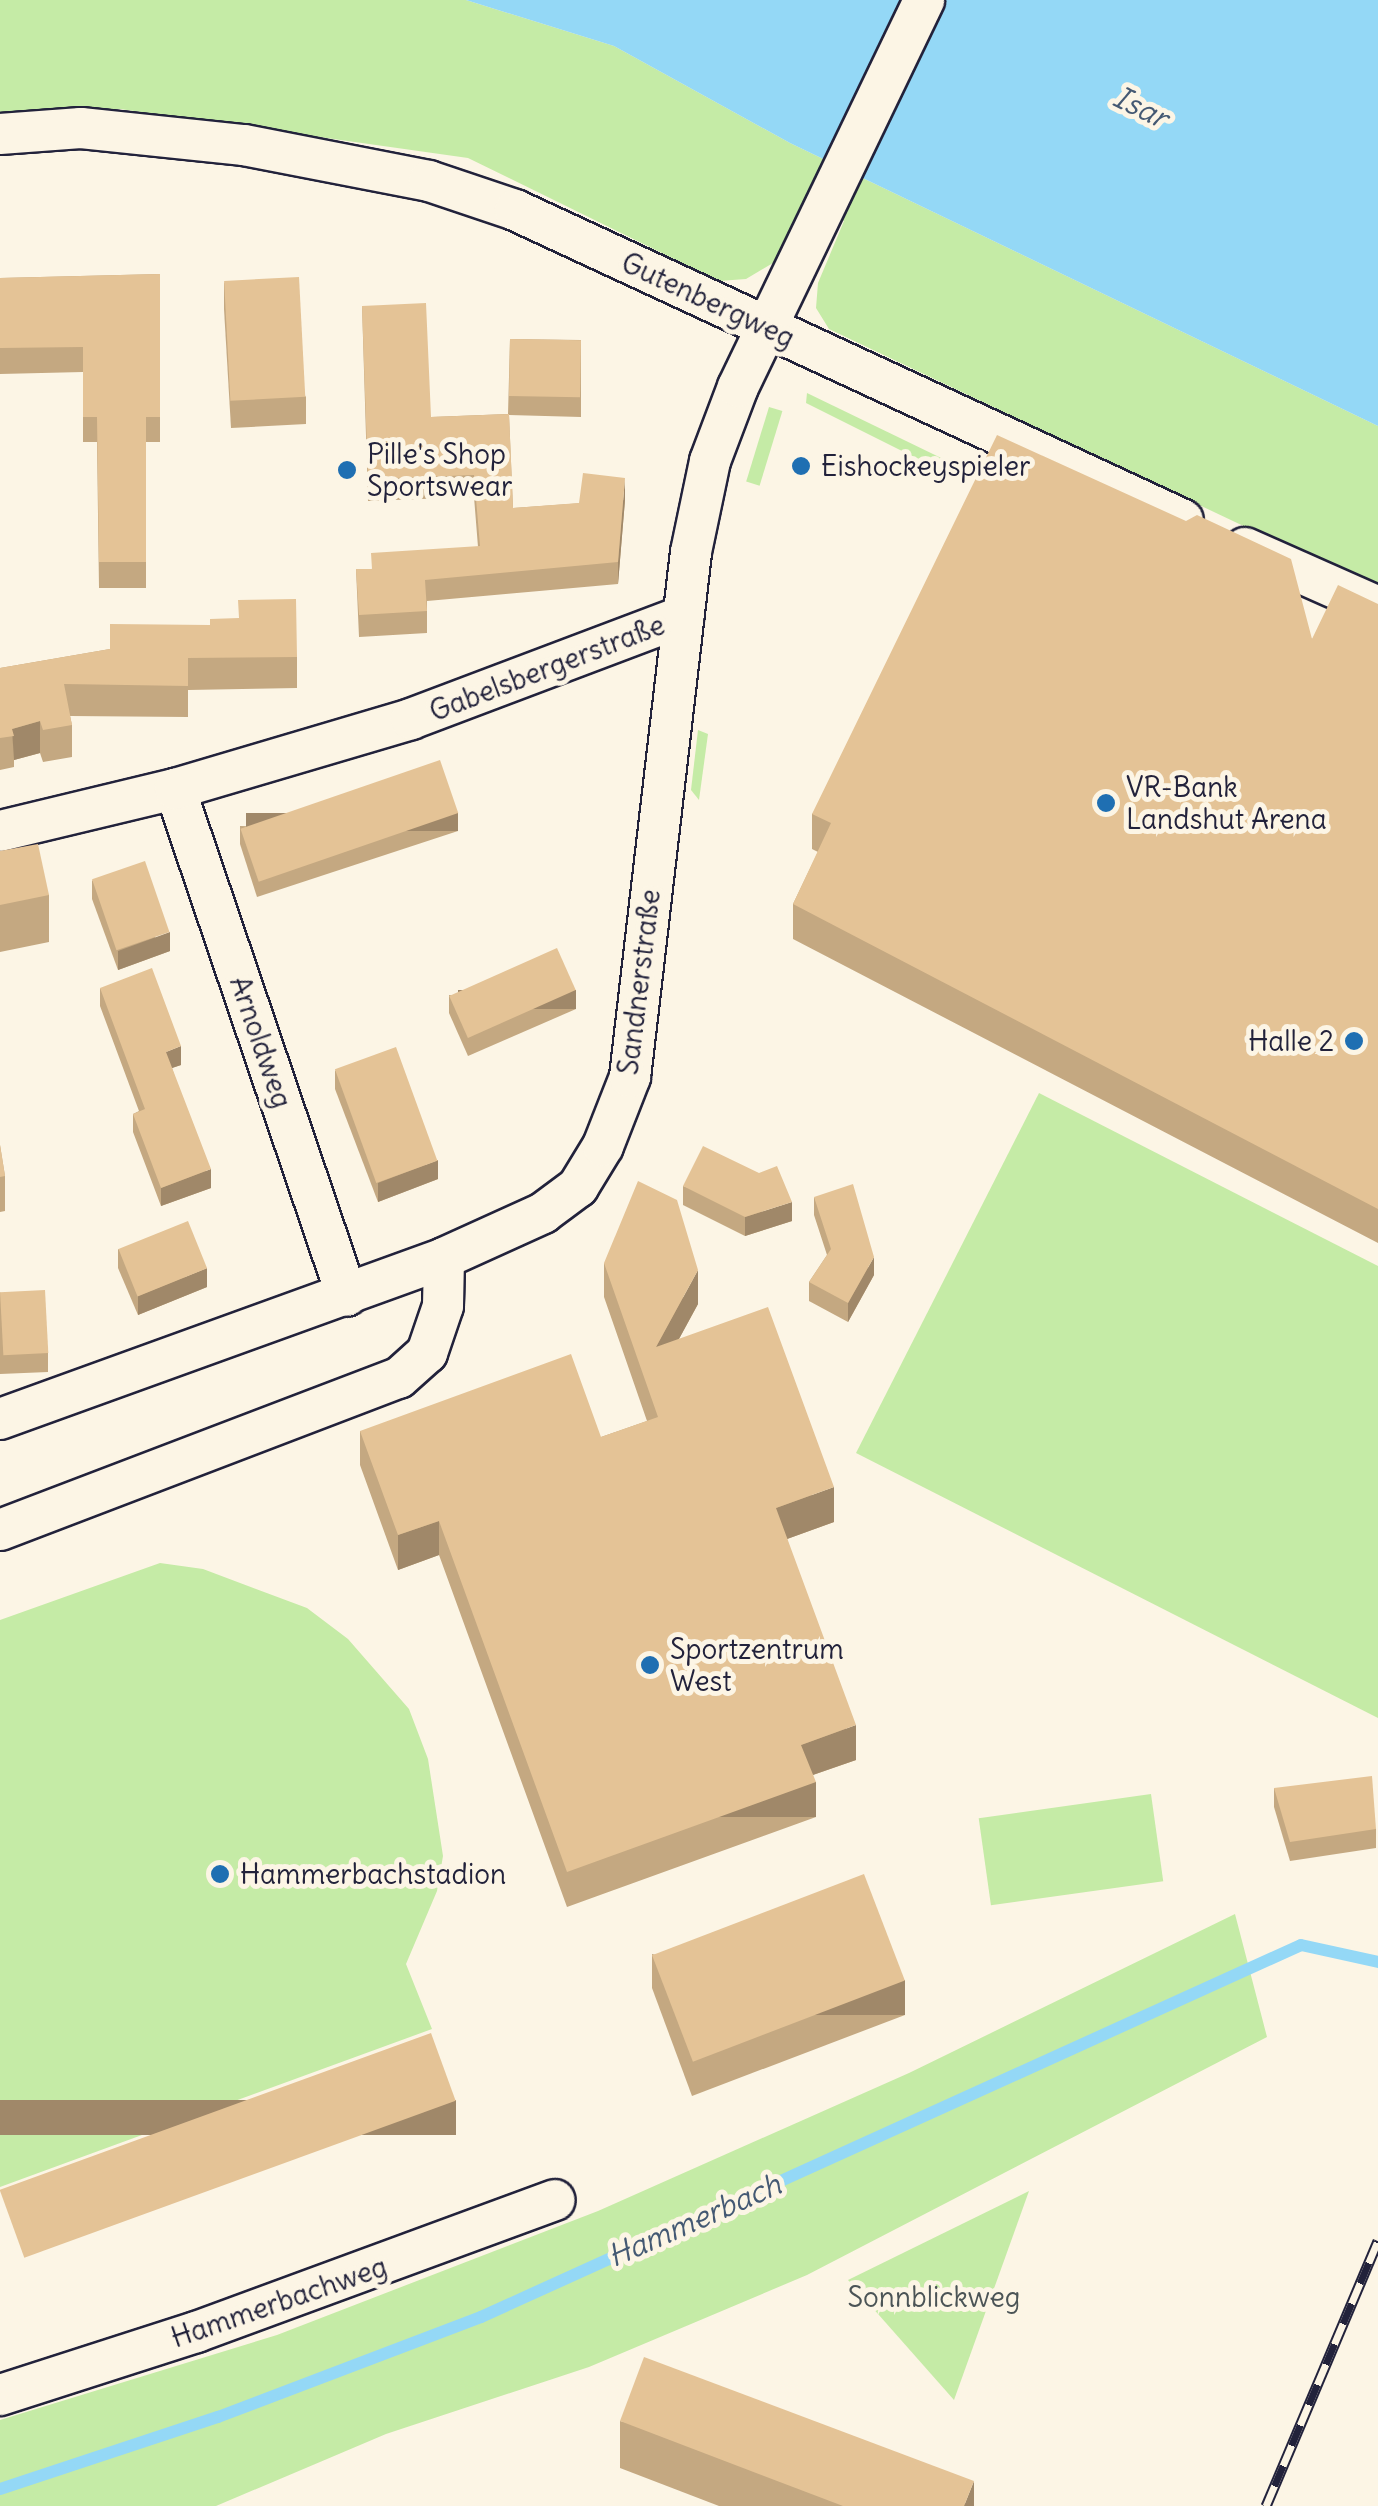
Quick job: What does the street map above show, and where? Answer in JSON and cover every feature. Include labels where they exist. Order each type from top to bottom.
[{"type":"street","name":"Gabelsbergerstraße","points":[[0,831],[175,788],[411,719],[682,616],[710,462],[766,328],[924,0]]},
{"type":"street","name":"Gutenbergweg","points":[[0,134],[81,128],[244,145],[429,181],[515,210],[1378,607]]},
{"type":"street","name":"Sandnerstraße","points":[[0,1420],[444,1258],[544,1214],[578,1187],[603,1146],[630,1078],[682,616]]},
{"type":"street","name":"Arnoldweg","points":[[175,788],[347,1296]]},
{"type":"street","points":[[0,1530],[398,1378],[427,1353],[443,1306],[444,1258]]},
{"type":"street","name":"Hammerbachweg","points":[[0,2395],[196,2332],[555,2200]]},
{"type":"green space","points":[[0,0],[466,0],[614,46],[790,143],[1378,426],[1378,590],[829,329],[816,308],[818,283],[844,221],[808,203],[773,263],[746,279],[719,281],[468,158],[120,109],[0,113]]},
{"type":"green space","points":[[807,393],[966,470],[960,480],[806,403]]},
{"type":"green space","points":[[769,407],[782,411],[760,486],[746,482]]},
{"type":"green space","points":[[698,730],[708,734],[699,800],[691,790]]},
{"type":"green space","points":[[1039,1093],[1378,1266],[1378,1718],[856,1453]]},
{"type":"green space","name":"Hammerbachstadion","points":[[160,1563],[203,1569],[307,1608],[348,1639],[409,1709],[428,1759],[443,1856],[437,1891],[406,1964],[432,2029],[0,2187],[0,1620]]},
{"type":"green space","points":[[1151,1794],[1163,1881],[991,1905],[979,1818]]},
{"type":"green space","points":[[1235,1914],[1267,2037],[807,2275],[589,2367],[386,2434],[216,2506],[0,2506],[0,2420],[277,2335],[598,2211],[909,2073]]},
{"type":"green space","name":"Sonnblickweg","points":[[1029,2191],[954,2400],[848,2280]]},
{"type":"water","name":"Isar","points":[[466,0],[1378,0],[1378,426],[790,143],[614,46]]},
{"type":"building","points":[[160,274],[160,417],[146,417],[146,562],[99,562],[97,417],[83,417],[83,347],[0,348],[0,278]]},
{"type":"building","points":[[299,277],[305,397],[230,401],[224,281]]},
{"type":"building","points":[[426,303],[431,417],[509,414],[513,508],[579,503],[583,473],[625,478],[618,562],[425,580],[427,611],[359,615],[356,569],[372,569],[371,553],[480,546],[474,475],[368,479],[362,306]]},
{"type":"building","points":[[510,339],[581,340],[580,397],[509,396]]},
{"type":"building","name":"VR-Bank Landshut Arena","points":[[997,435],[1186,521],[1197,515],[1291,559],[1312,639],[1338,585],[1378,604],[1378,1209],[793,904],[831,823],[812,814]]},
{"type":"building","points":[[296,599],[297,657],[188,658],[188,686],[64,684],[72,725],[43,730],[40,721],[12,729],[14,736],[0,738],[0,668],[110,649],[110,624],[210,625],[210,619],[239,618],[238,600]]},
{"type":"building","points":[[440,760],[458,813],[259,882],[240,829]]},
{"type":"building","points":[[38,844],[49,895],[0,905],[0,851]]},
{"type":"building","points":[[145,861],[169,932],[116,950],[92,879]]},
{"type":"building","points":[[557,948],[576,990],[468,1038],[449,996]]},
{"type":"building","points":[[152,968],[181,1046],[166,1052],[211,1169],[161,1188],[133,1114],[145,1109],[100,988]]},
{"type":"building","points":[[396,1047],[437,1161],[376,1183],[335,1069]]},
{"type":"building","points":[[0,1145],[5,1176],[0,1177]]},
{"type":"building","points":[[703,1146],[759,1173],[777,1166],[792,1202],[745,1217],[683,1186]]},
{"type":"building","name":"Sportzentrum West","points":[[638,1181],[677,1200],[698,1270],[656,1347],[768,1307],[834,1487],[776,1508],[856,1725],[801,1745],[816,1782],[567,1872],[439,1521],[398,1535],[360,1431],[571,1354],[601,1437],[658,1417],[604,1263]]},
{"type":"building","points":[[853,1184],[874,1257],[848,1303],[809,1282],[831,1249],[814,1197]]},
{"type":"building","points":[[188,1221],[207,1268],[138,1296],[118,1249]]},
{"type":"building","points":[[45,1290],[48,1353],[3,1355],[0,1292]]},
{"type":"building","points":[[1372,1776],[1376,1829],[1290,1842],[1274,1788]]},
{"type":"building","points":[[864,1874],[905,1980],[693,2062],[652,1955]]},
{"type":"building","points":[[431,2033],[456,2101],[24,2258],[0,2190]]},
{"type":"building","points":[[644,2357],[974,2481],[964,2506],[843,2506],[620,2421]]},
{"type":"waterway","name":"Hammerbach","points":[[0,2489],[218,2417],[481,2317],[1301,1945],[1378,1962]]},
{"type":"railway","points":[[1266,2506],[1378,2241]]},
{"type":"place","name":"Eishockeyspieler","points":[[801,466]]},
{"type":"place","name":"Pille's Shop Sportswear","points":[[347,470]]},
{"type":"place","name":"VR-Bank Landshut Arena","points":[[1106,803]]},
{"type":"place","name":"Halle 2","points":[[1354,1041]]},
{"type":"place","name":"Sportzentrum West","points":[[650,1665]]},
{"type":"place","name":"Hammerbachstadion","points":[[220,1874]]}]
